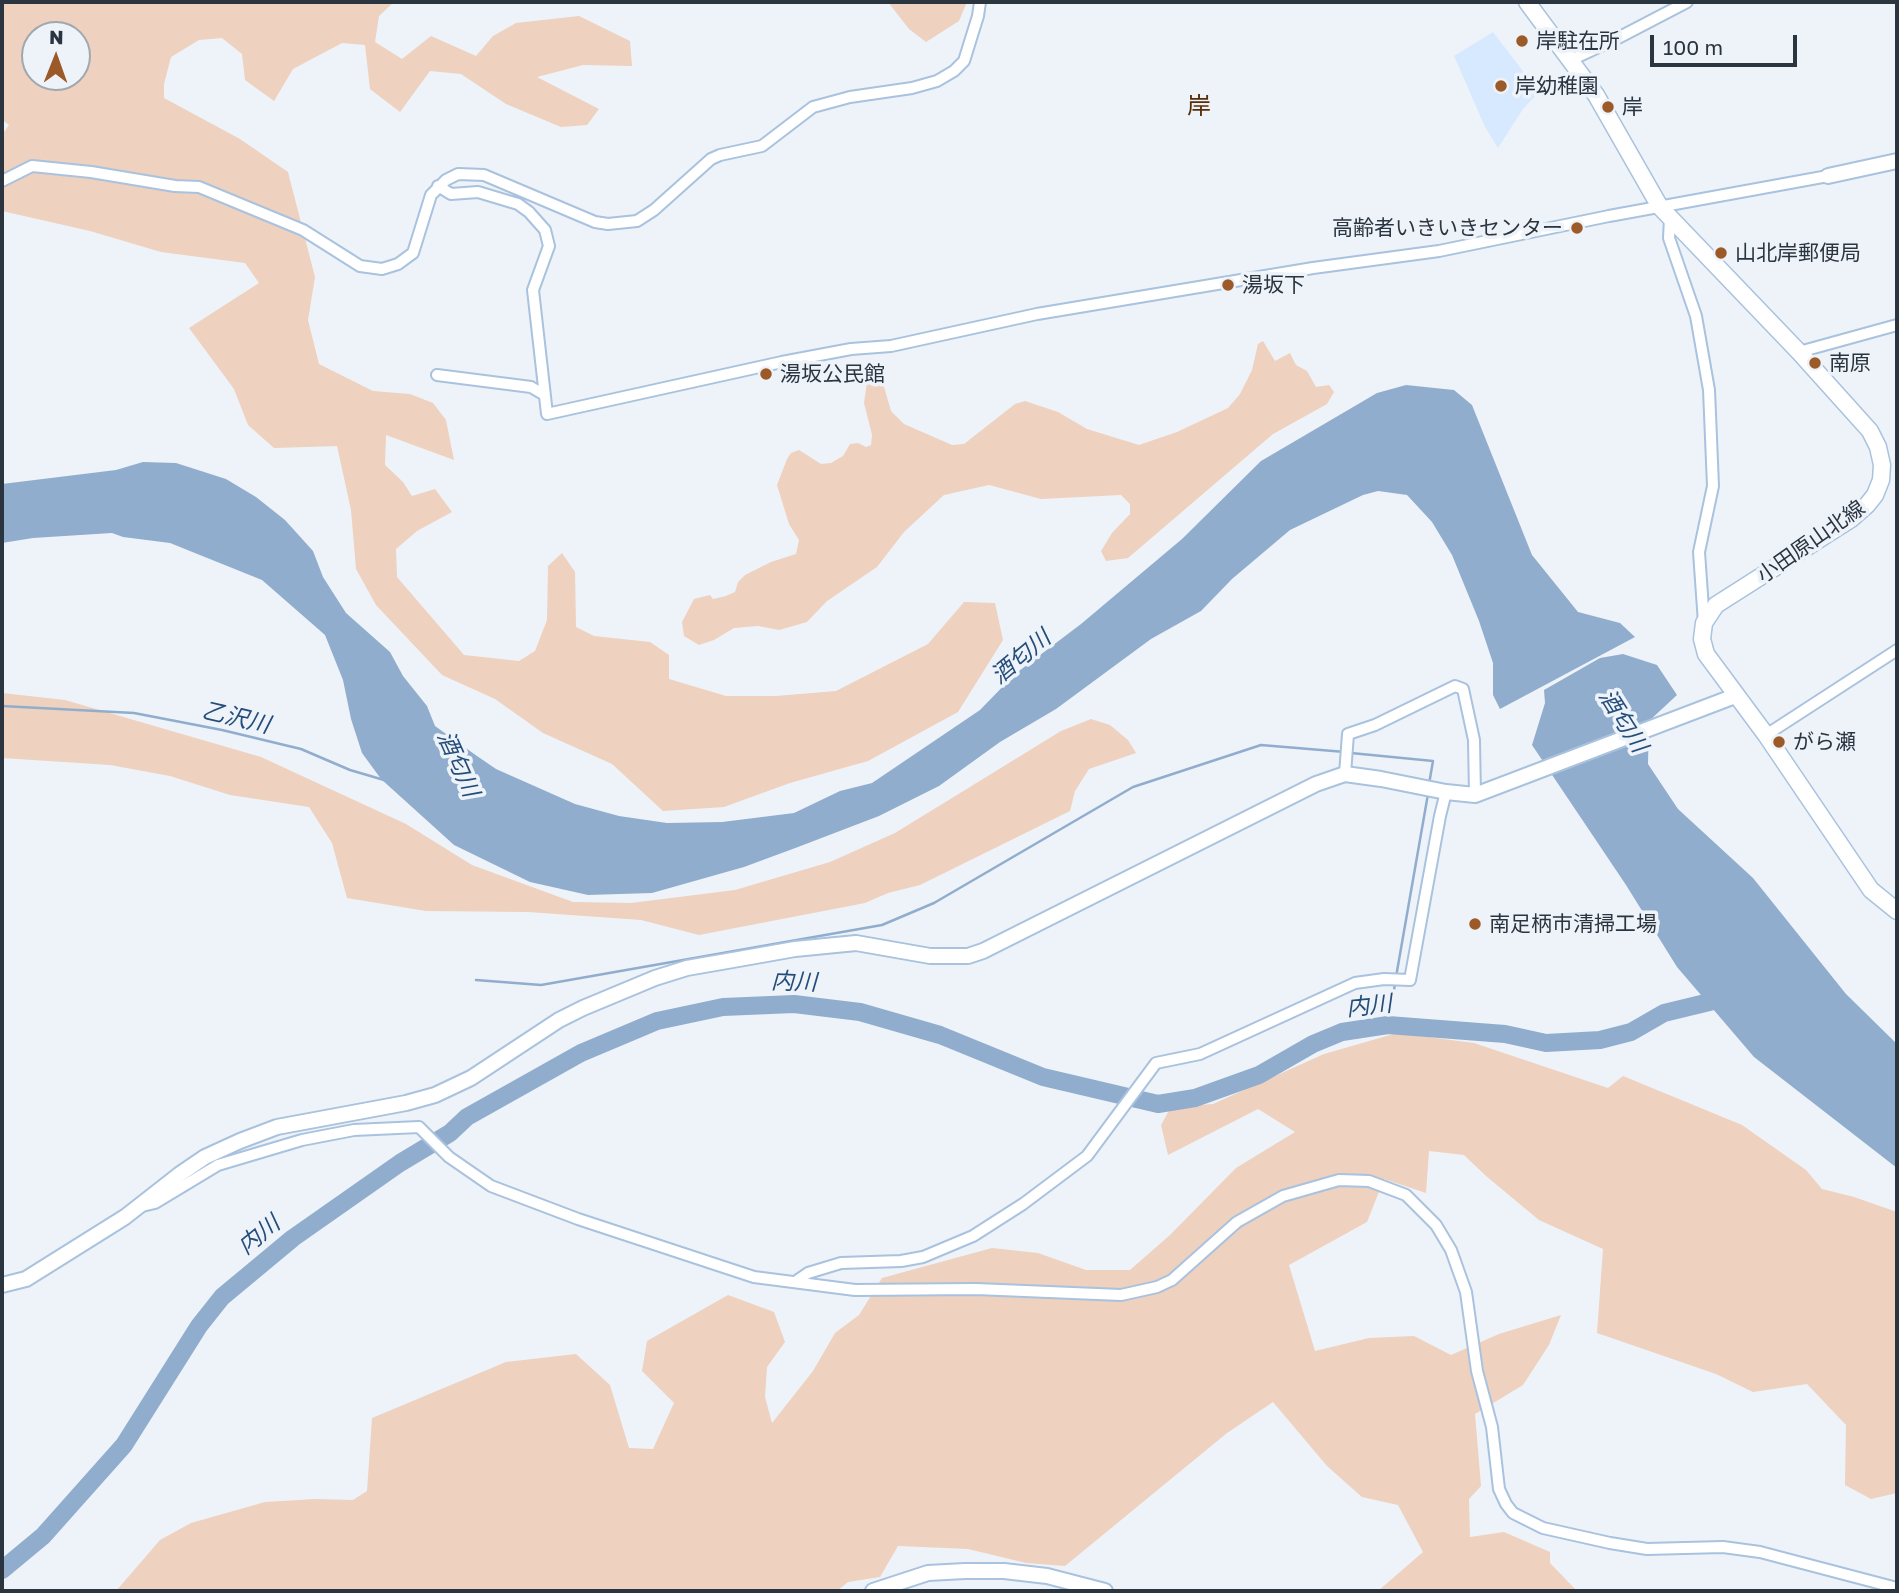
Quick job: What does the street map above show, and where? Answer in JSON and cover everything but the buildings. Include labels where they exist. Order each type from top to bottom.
[{"type":"main road","name":"小田原山北線","points":[[1527,2],[1571,60],[1618,130],[1665,212],[1799,352],[1870,431],[1878,447],[1882,465],[1881,480],[1875,495],[1859,512],[1716,605],[1704,624]]},
{"type":"main road","points":[[1704,624],[1702,639],[1706,654],[1766,735],[1871,890],[1897,911]]},
{"type":"street","points":[[2,181],[32,166],[199,187],[303,230],[360,266],[374,270],[398,264],[412,253],[420,235],[426,207],[438,186],[458,174],[475,173],[595,222],[608,224],[637,221],[654,210],[711,159],[762,146],[813,107],[850,97],[912,88],[937,81],[954,71],[964,61],[978,16],[979,2]]},
{"type":"street","points":[[1571,60],[1687,2]]},
{"type":"street","points":[[438,186],[451,194],[478,192],[518,204],[545,230],[549,246],[533,290],[547,414],[850,349],[891,346],[1037,314],[1313,268],[1439,251],[1665,212],[1897,161]]},
{"type":"street","points":[[1665,212],[1669,238],[1696,317],[1709,390],[1713,486],[1699,552],[1704,624]]},
{"type":"street","points":[[1799,352],[1897,325]]},
{"type":"street","points":[[437,375],[531,387],[543,394]]},
{"type":"street","points":[[1766,735],[1897,650]]},
{"type":"street","points":[[1345,770],[1348,734],[1375,725],[1455,686],[1463,689],[1474,740],[1474,792]]},
{"type":"street","points":[[2,1286],[26,1279],[108,1229],[197,1163],[240,1141],[277,1127],[435,1095],[471,1078],[528,1038],[583,1007],[655,978],[687,968],[856,943],[948,958],[968,956],[983,951],[1345,770],[1420,788],[1474,792],[1492,788],[1735,696]]},
{"type":"street","points":[[796,1282],[808,1273],[841,1263],[901,1261],[923,1257],[973,1236],[1023,1204],[1087,1156],[1156,1063],[1200,1054],[1355,983],[1384,979],[1410,980],[1446,792]]},
{"type":"street","points":[[139,1206],[155,1203],[218,1165],[302,1140],[354,1130],[419,1127],[449,1157],[491,1186],[578,1219],[754,1277],[855,1290],[1045,1290],[1121,1295],[1157,1287],[1172,1280],[1237,1222],[1283,1196],[1339,1180],[1369,1181],[1406,1195],[1436,1225],[1451,1250],[1466,1292],[1477,1371],[1492,1427],[1499,1489],[1513,1513],[1543,1528],[1611,1543],[1647,1549],[1723,1547],[1760,1552],[1897,1588]]},
{"type":"street","points":[[873,1591],[928,1573],[1004,1571],[1047,1576],[1105,1591]]},
{"type":"shaded area","points":[[2,2],[394,2],[379,16],[375,42],[402,59],[431,36],[476,56],[493,36],[516,23],[579,16],[630,41],[632,66],[583,65],[537,77],[599,109],[587,125],[561,127],[506,104],[461,74],[430,71],[400,112],[370,89],[365,45],[342,43],[293,69],[274,101],[245,80],[242,54],[222,38],[199,40],[171,57],[164,84],[164,98],[240,139],[288,172],[315,277],[308,320],[319,364],[373,391],[410,394],[433,403],[446,420],[454,460],[386,435],[385,465],[403,482],[412,496],[435,489],[452,512],[417,531],[396,549],[397,577],[464,655],[519,661],[535,651],[547,620],[548,566],[562,553],[575,572],[576,627],[594,636],[650,642],[669,655],[669,679],[726,696],[776,696],[836,691],[928,644],[964,602],[995,603],[1003,640],[958,712],[868,761],[790,783],[724,807],[663,811],[612,764],[543,733],[495,699],[442,675],[376,605],[356,569],[351,510],[337,446],[274,448],[248,425],[234,389],[189,328],[259,283],[245,263],[161,252],[90,231],[2,211],[2,135],[9,125],[2,120]]},
{"type":"shaded area","points":[[888,2],[967,2],[959,21],[926,42],[909,29]]},
{"type":"shaded area","name":"岸幼稚園","points":[[1493,32],[1539,92],[1523,109],[1498,148],[1485,127],[1454,56]]},
{"type":"shaded area","points":[[1263,341],[1275,361],[1290,353],[1296,365],[1307,371],[1316,387],[1329,385],[1334,392],[1327,404],[1273,434],[1128,558],[1106,561],[1101,551],[1112,533],[1130,514],[1130,504],[1121,495],[1041,499],[989,485],[944,495],[904,532],[877,567],[827,601],[807,622],[779,630],[758,626],[734,628],[699,645],[684,636],[682,622],[694,599],[710,595],[713,599],[726,596],[735,592],[738,582],[745,575],[771,562],[796,554],[799,540],[789,524],[777,485],[787,459],[791,453],[799,450],[821,464],[831,463],[843,456],[850,444],[858,443],[866,447],[871,445],[872,435],[864,403],[867,382],[882,380],[891,411],[904,424],[952,445],[964,444],[1015,404],[1025,401],[1058,412],[1087,429],[1139,445],[1177,432],[1228,408],[1240,394],[1252,370],[1258,344]]},
{"type":"shaded area","points":[[2,693],[65,700],[261,757],[406,824],[472,865],[573,902],[631,903],[735,890],[830,862],[895,833],[1061,731],[1091,719],[1110,725],[1128,740],[1136,753],[1089,769],[1075,791],[1070,811],[920,885],[888,893],[865,903],[699,935],[641,920],[528,912],[426,911],[347,898],[332,843],[309,807],[230,795],[170,776],[110,765],[2,758]]},
{"type":"shaded area","points":[[1397,1033],[1474,1043],[1608,1088],[1623,1076],[1742,1125],[1806,1170],[1822,1189],[1897,1212],[1897,1493],[1871,1499],[1845,1485],[1846,1425],[1807,1384],[1753,1392],[1716,1374],[1597,1333],[1603,1249],[1539,1220],[1464,1155],[1429,1151],[1426,1193],[1384,1179],[1367,1222],[1289,1265],[1315,1351],[1369,1338],[1414,1336],[1451,1355],[1499,1334],[1561,1315],[1549,1345],[1523,1385],[1475,1414],[1481,1486],[1469,1499],[1470,1537],[1504,1532],[1550,1552],[1550,1563],[1577,1591],[1378,1591],[1423,1552],[1398,1505],[1362,1497],[1327,1466],[1273,1402],[1227,1433],[1065,1566],[1026,1563],[968,1549],[898,1546],[880,1577],[848,1582],[837,1591],[116,1591],[160,1540],[191,1523],[265,1502],[353,1500],[367,1491],[372,1418],[506,1362],[576,1354],[610,1385],[629,1448],[653,1449],[674,1403],[642,1371],[647,1341],[728,1295],[774,1312],[785,1342],[767,1367],[765,1397],[772,1423],[813,1371],[835,1333],[859,1315],[882,1278],[992,1248],[1038,1253],[1086,1270],[1130,1270],[1170,1235],[1236,1168],[1295,1132],[1258,1109],[1168,1155],[1161,1125],[1171,1107],[1213,1104],[1324,1054]]},
{"type":"water","name":"酒匂川","points":[[1406,385],[1454,390],[1472,405],[1532,555],[1578,612],[1620,623],[1635,637],[1500,709],[1493,695],[1493,663],[1452,555],[1432,522],[1407,495],[1378,491],[1363,495],[1290,530],[1232,579],[1201,611],[1151,639],[1056,709],[1000,742],[939,786],[879,816],[798,847],[744,867],[652,893],[588,895],[530,882],[454,845],[381,779],[362,753],[343,680],[325,635],[262,580],[170,543],[112,533],[33,538],[2,543],[2,484],[116,470],[143,462],[176,463],[226,479],[256,497],[285,520],[313,551],[323,577],[346,613],[390,652],[403,676],[427,706],[435,726],[477,756],[496,769],[575,804],[619,816],[667,823],[722,822],[794,813],[840,791],[872,783],[980,710],[1015,674],[1081,624],[1182,539],[1261,461],[1377,393]]},
{"type":"water","name":"酒匂川","points":[[1623,654],[1657,665],[1677,695],[1649,721],[1648,764],[1678,809],[1753,878],[1846,994],[1897,1044],[1897,1168],[1754,1057],[1677,967],[1626,885],[1532,745],[1545,703],[1544,690],[1600,658]]},
{"type":"waterway","name":"乙沢川","points":[[2,706],[134,713],[222,730],[301,749],[350,770],[384,780]]},
{"type":"waterway","points":[[476,980],[541,985],[882,925],[934,903],[1133,787],[1261,745],[1345,752]]},
{"type":"waterway","points":[[1351,753],[1433,761],[1429,784]]},
{"type":"waterway","points":[[1396,977],[1428,794]]},
{"type":"waterway","points":[[1388,1025],[1395,984]]},
{"type":"waterway","name":"内川","points":[[2,1570],[43,1536],[124,1445],[199,1326],[222,1297],[293,1238],[400,1163],[450,1133],[467,1117],[581,1053],[657,1021],[723,1007],[794,1004],[860,1012],[940,1035],[1043,1077],[1158,1104],[1195,1098],[1259,1075],[1313,1044],[1342,1032],[1388,1025],[1505,1034],[1546,1043],[1600,1040],[1631,1032],[1664,1013],[1730,997]]},
{"type":"place","name":"岸駐在所","points":[[1522,41]]},
{"type":"place","name":"岸幼稚園","points":[[1501,86]]},
{"type":"place","name":"岸","points":[[1608,107]]},
{"type":"place","name":"高齢者いきいきセンター","points":[[1577,228]]},
{"type":"place","name":"山北岸郵便局","points":[[1721,253]]},
{"type":"place","name":"湯坂下","points":[[1228,285]]},
{"type":"place","name":"南原","points":[[1815,363]]},
{"type":"place","name":"湯坂公民館","points":[[766,374]]},
{"type":"place","name":"がら瀬","points":[[1779,742]]},
{"type":"place","name":"南足柄市清掃工場","points":[[1475,924]]},
{"type":"district","name":"岸","points":[[1199,106]]}]
